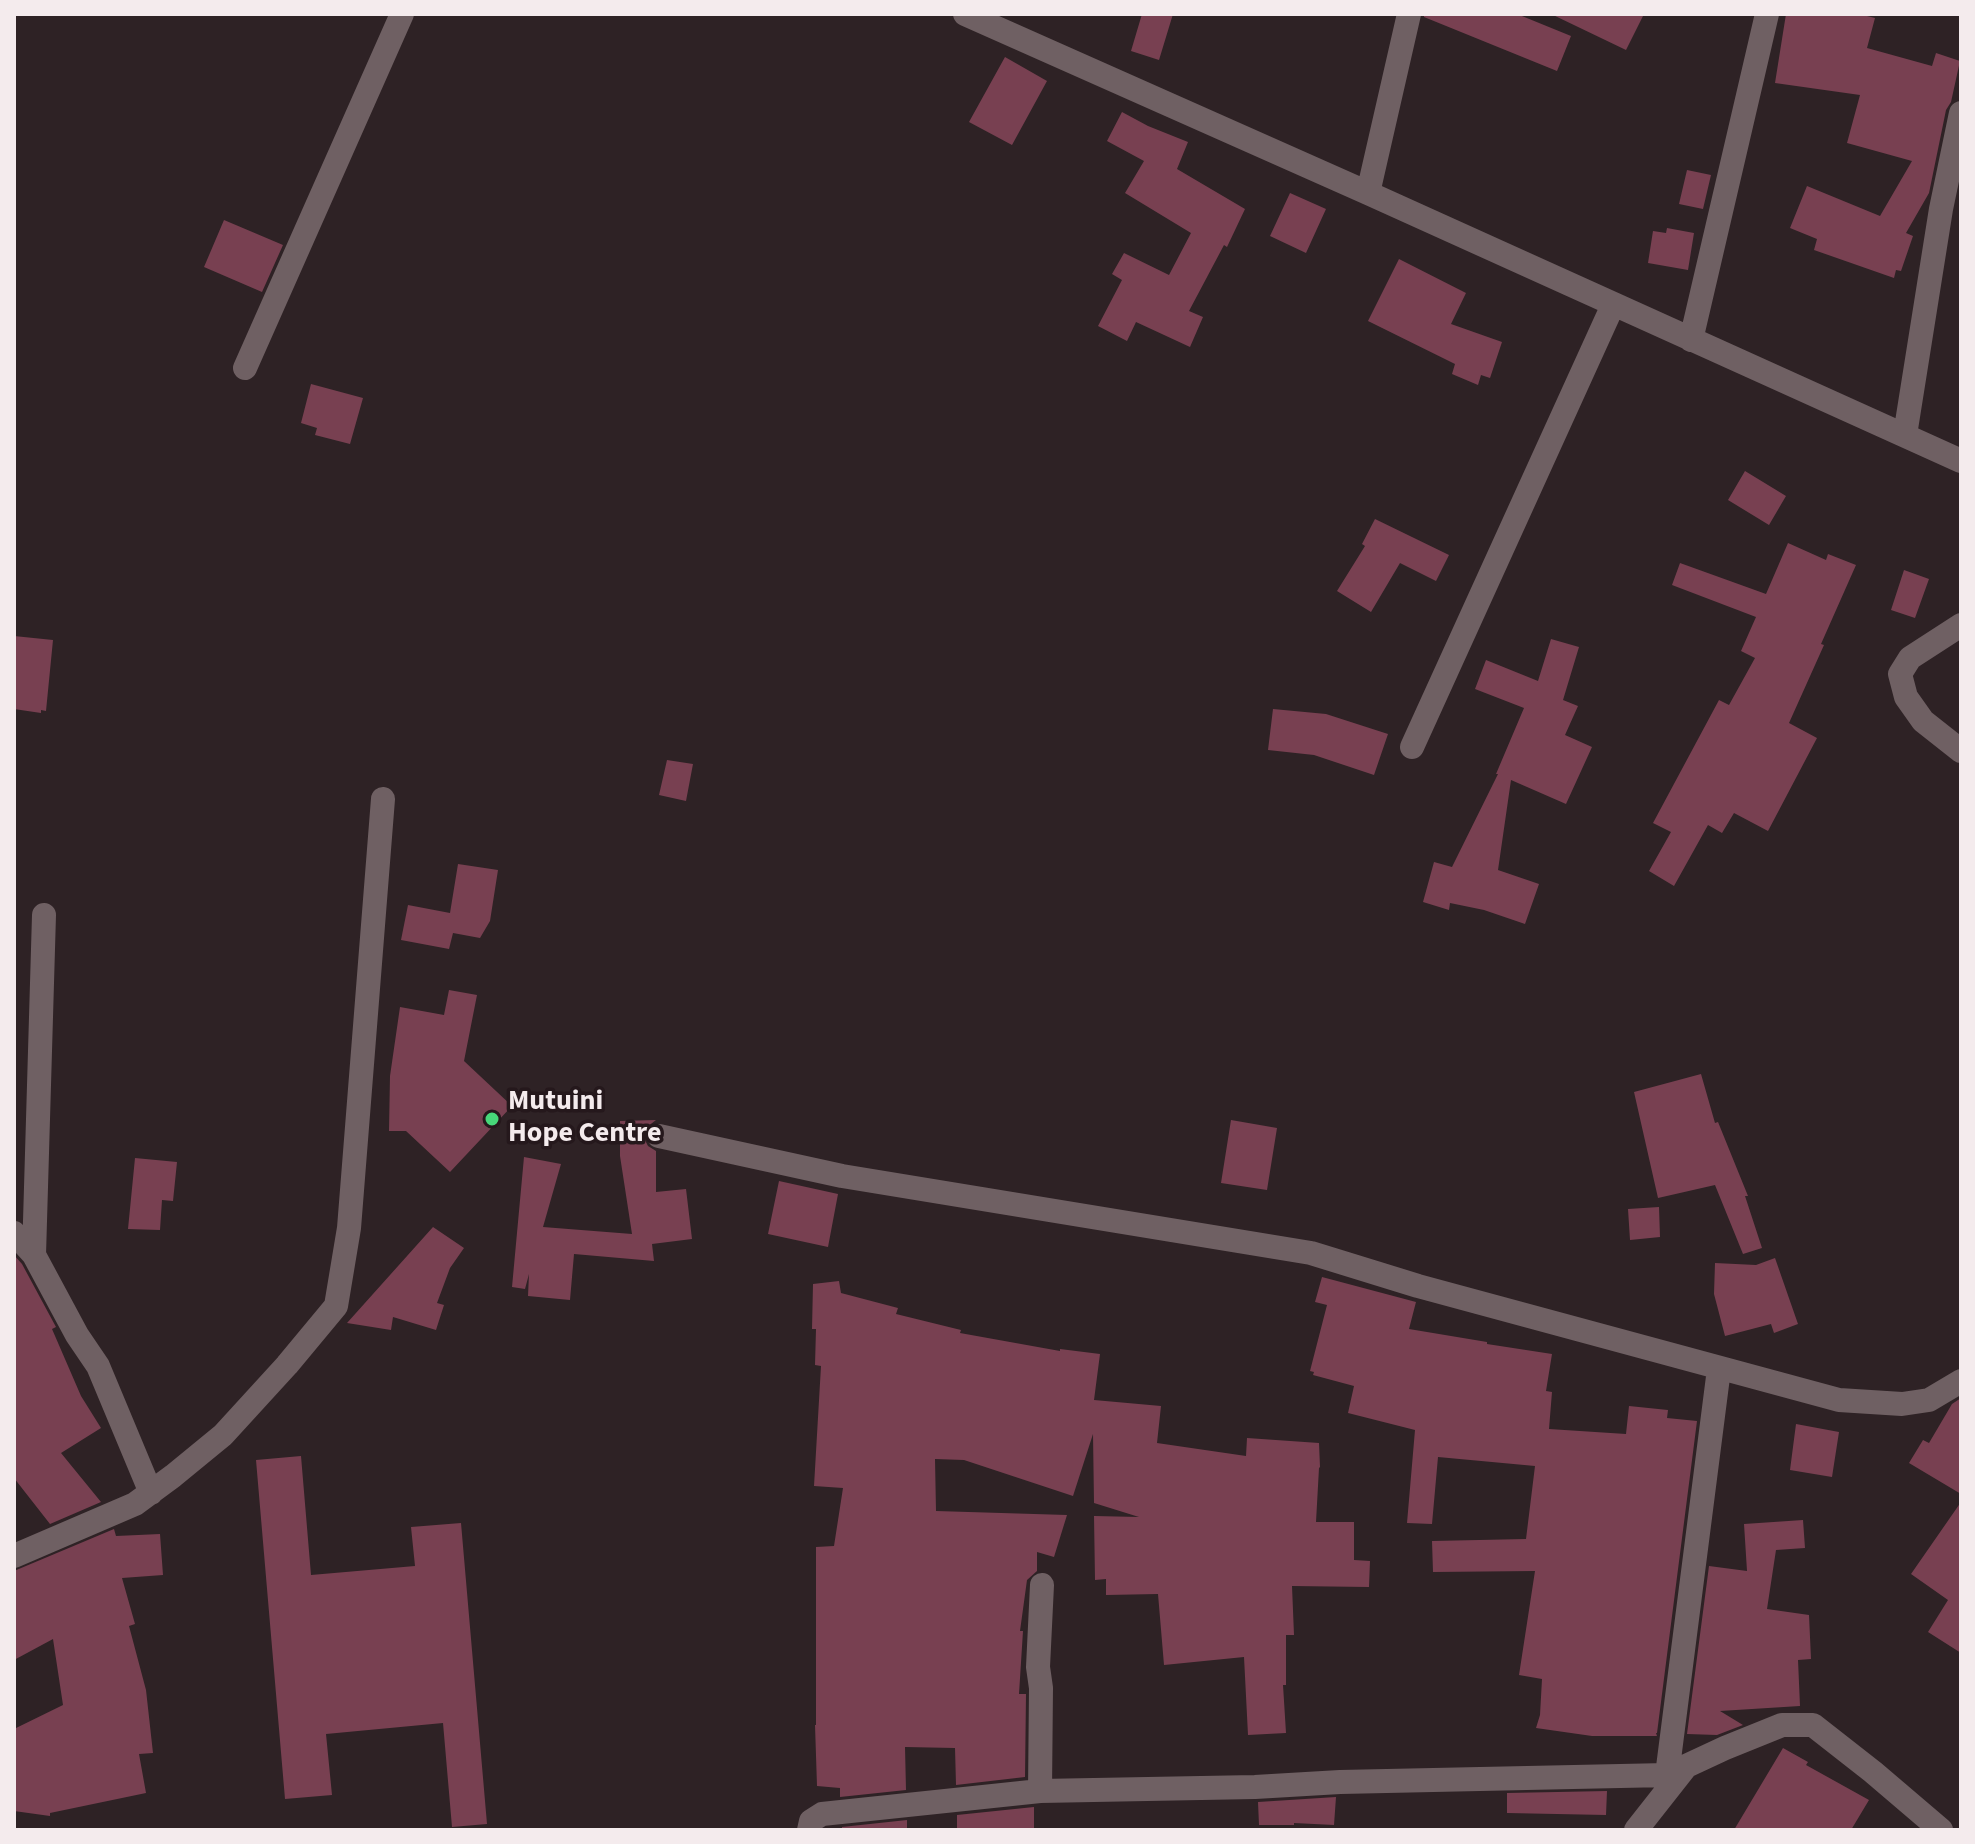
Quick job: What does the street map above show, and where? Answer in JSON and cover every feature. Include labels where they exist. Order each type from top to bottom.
[{"type":"street","points":[[245,368],[402,14]]},
{"type":"street","points":[[965,14],[1961,461]]},
{"type":"street","points":[[1368,193],[1409,14]]},
{"type":"street","points":[[1691,340],[1767,14]]},
{"type":"street","points":[[1905,435],[1941,209],[1961,113]]},
{"type":"street","points":[[1412,747],[1613,305]]},
{"type":"street","points":[[1961,625],[1910,658],[1900,674],[1906,697],[1923,721],[1961,751]]},
{"type":"street","points":[[14,1556],[135,1504],[151,1493],[223,1435],[336,1306],[349,1228],[383,799]]},
{"type":"street","points":[[34,1255],[44,915]]},
{"type":"street","points":[[659,1136],[842,1176],[1311,1253],[1418,1286],[1839,1400],[1902,1404],[1929,1400],[1961,1381]]},
{"type":"street","points":[[14,1233],[34,1255],[77,1335],[98,1366],[151,1493]]},
{"type":"street","points":[[1636,1830],[1676,1771],[1719,1369]]},
{"type":"street","points":[[1040,1791],[1041,1688],[1038,1667],[1042,1585]]},
{"type":"street","points":[[809,1830],[811,1821],[822,1814],[1040,1791],[1255,1787],[1676,1771],[1782,1725],[1813,1725],[1941,1830]]},
{"type":"building","points":[[1142,14],[1173,14],[1159,60],[1131,51]]},
{"type":"building","points":[[1424,14],[1517,14],[1571,36],[1557,71],[1424,17]]},
{"type":"building","points":[[1551,14],[1644,14],[1626,50]]},
{"type":"building","points":[[1786,14],[1859,14],[1875,18],[1867,48],[1932,66],[1936,53],[1960,61],[1951,102],[1946,110],[1929,193],[1906,233],[1913,236],[1901,271],[1896,270],[1894,278],[1814,250],[1817,239],[1790,228],[1807,186],[1880,216],[1912,161],[1847,143],[1860,95],[1775,83]]},
{"type":"building","points":[[1005,57],[1047,81],[1012,145],[969,122]]},
{"type":"building","points":[[1122,112],[1188,142],[1177,169],[1245,209],[1227,247],[1224,245],[1189,311],[1203,317],[1190,347],[1136,322],[1127,341],[1098,326],[1122,280],[1112,274],[1124,253],[1169,275],[1191,233],[1125,193],[1144,161],[1107,141]]},
{"type":"building","points":[[1687,170],[1711,175],[1703,209],[1679,204]]},
{"type":"building","points":[[1290,193],[1326,209],[1306,253],[1270,236]]},
{"type":"building","points":[[224,220],[283,245],[262,292],[204,267]]},
{"type":"building","points":[[1667,228],[1694,233],[1688,270],[1648,263],[1653,231],[1666,233]]},
{"type":"building","points":[[1399,259],[1466,293],[1451,324],[1502,342],[1490,378],[1481,375],[1478,385],[1452,374],[1455,364],[1368,321]]},
{"type":"building","points":[[311,384],[363,398],[350,444],[315,435],[317,428],[301,423]]},
{"type":"building","points":[[1745,471],[1786,496],[1769,525],[1728,500]]},
{"type":"building","points":[[1375,519],[1449,555],[1436,581],[1400,563],[1371,612],[1337,591],[1365,546],[1362,544]]},
{"type":"building","points":[[1788,543],[1826,560],[1828,554],[1856,565],[1789,723],[1817,738],[1768,831],[1734,813],[1722,833],[1708,825],[1674,886],[1649,871],[1671,832],[1653,823],[1719,700],[1729,705],[1755,658],[1741,651],[1756,617],[1672,585],[1680,563],[1766,594]]},
{"type":"building","points":[[1904,570],[1929,579],[1915,618],[1891,610]]},
{"type":"building","points":[[14,636],[53,640],[46,711],[41,710],[41,713],[14,709]]},
{"type":"building","points":[[1551,639],[1579,647],[1563,700],[1578,706],[1565,735],[1592,747],[1566,804],[1511,780],[1498,870],[1539,884],[1525,924],[1484,910],[1450,903],[1449,910],[1423,902],[1434,862],[1452,867],[1498,774],[1524,708],[1475,689],[1486,660],[1538,681]]},
{"type":"building","points":[[1273,709],[1326,714],[1388,734],[1374,775],[1314,755],[1268,750]]},
{"type":"building","points":[[667,760],[693,764],[686,801],[659,795]]},
{"type":"building","points":[[458,864],[498,870],[490,921],[480,938],[453,933],[449,949],[401,940],[408,905],[450,913]]},
{"type":"building","points":[[449,990],[477,995],[464,1061],[512,1106],[450,1172],[406,1131],[389,1131],[390,1076],[400,1007],[444,1015]]},
{"type":"building","points":[[1701,1074],[1715,1123],[1718,1122],[1748,1196],[1745,1196],[1762,1248],[1743,1254],[1715,1185],[1658,1198],[1634,1092]]},
{"type":"building","points":[[656,1120],[644,1134],[648,1146],[656,1151],[656,1192],[686,1189],[692,1239],[652,1244],[654,1261],[574,1254],[570,1300],[528,1296],[529,1274],[525,1289],[512,1287],[524,1157],[561,1164],[543,1227],[632,1234],[620,1156],[620,1121]]},
{"type":"building","points":[[1231,1120],[1277,1128],[1267,1190],[1221,1183]]},
{"type":"building","points":[[135,1158],[177,1162],[173,1201],[162,1200],[160,1230],[128,1229]]},
{"type":"building","points":[[779,1181],[838,1194],[828,1247],[768,1234]]},
{"type":"building","points":[[1659,1207],[1660,1237],[1630,1240],[1628,1209]]},
{"type":"building","points":[[433,1227],[464,1248],[450,1268],[437,1303],[444,1305],[436,1330],[393,1317],[391,1330],[347,1323]]},
{"type":"building","points":[[14,1255],[56,1327],[52,1329],[81,1396],[101,1428],[61,1453],[101,1502],[50,1524],[14,1478]]},
{"type":"building","points":[[1775,1258],[1798,1324],[1774,1333],[1771,1324],[1725,1336],[1714,1294],[1715,1263],[1756,1265]]},
{"type":"building","points":[[1322,1277],[1416,1302],[1409,1329],[1552,1354],[1546,1391],[1552,1392],[1549,1429],[1626,1434],[1629,1406],[1668,1410],[1667,1418],[1697,1421],[1657,1736],[1592,1736],[1536,1728],[1542,1679],[1519,1675],[1535,1571],[1433,1572],[1432,1541],[1526,1539],[1535,1466],[1438,1457],[1432,1524],[1407,1523],[1415,1430],[1348,1413],[1354,1386],[1313,1375],[1314,1372],[1310,1371],[1327,1305],[1315,1302]]},
{"type":"building","points":[[839,1281],[841,1293],[898,1308],[896,1314],[961,1330],[960,1333],[1060,1351],[1100,1354],[1094,1400],[1161,1406],[1157,1443],[1246,1456],[1247,1438],[1319,1443],[1316,1522],[1354,1522],[1354,1560],[1370,1561],[1369,1587],[1292,1586],[1294,1635],[1286,1635],[1286,1685],[1283,1685],[1286,1733],[1248,1735],[1244,1657],[1164,1665],[1158,1594],[1106,1595],[1106,1579],[1095,1580],[1094,1516],[1139,1517],[1094,1503],[1093,1434],[1073,1496],[964,1460],[935,1459],[936,1511],[1067,1515],[1054,1557],[1037,1552],[1037,1571],[1027,1580],[1020,1631],[1023,1631],[1019,1694],[1026,1694],[1025,1777],[956,1785],[955,1748],[905,1747],[906,1790],[840,1797],[840,1788],[817,1786],[816,1547],[834,1546],[843,1488],[814,1486],[821,1366],[815,1365],[813,1284]]},
{"type":"building","points":[[1961,1398],[1961,1494],[1909,1463],[1923,1440],[1929,1443],[1952,1404]]},
{"type":"building","points":[[1796,1424],[1839,1432],[1832,1477],[1790,1470]]},
{"type":"building","points":[[301,1456],[311,1575],[415,1566],[411,1527],[461,1523],[487,1824],[452,1827],[443,1723],[326,1734],[332,1795],[285,1799],[256,1460]]},
{"type":"building","points":[[1961,1502],[1961,1653],[1928,1632],[1948,1600],[1911,1574]]},
{"type":"building","points":[[1803,1520],[1805,1548],[1776,1550],[1767,1609],[1809,1615],[1811,1659],[1798,1660],[1800,1706],[1720,1711],[1743,1725],[1717,1735],[1687,1734],[1709,1566],[1747,1571],[1744,1524]]},
{"type":"building","points":[[114,1529],[116,1536],[160,1534],[163,1575],[122,1578],[135,1624],[129,1626],[146,1690],[153,1753],[139,1754],[146,1793],[50,1813],[50,1816],[14,1811],[14,1729],[63,1705],[53,1639],[14,1660],[14,1571]]},
{"type":"building","points":[[1783,1748],[1808,1762],[1806,1765],[1869,1800],[1851,1830],[1734,1830]]},
{"type":"building","points":[[1607,1791],[1606,1815],[1507,1813],[1507,1793]]},
{"type":"building","points":[[1336,1797],[1334,1825],[1259,1825],[1258,1802]]},
{"type":"building","points":[[1034,1807],[1034,1830],[957,1830],[957,1815]]},
{"type":"building","points":[[907,1820],[907,1830],[842,1830],[842,1827]]},
{"type":"place","name":"Mutuini Hope Centre","points":[[492,1119]]}]
